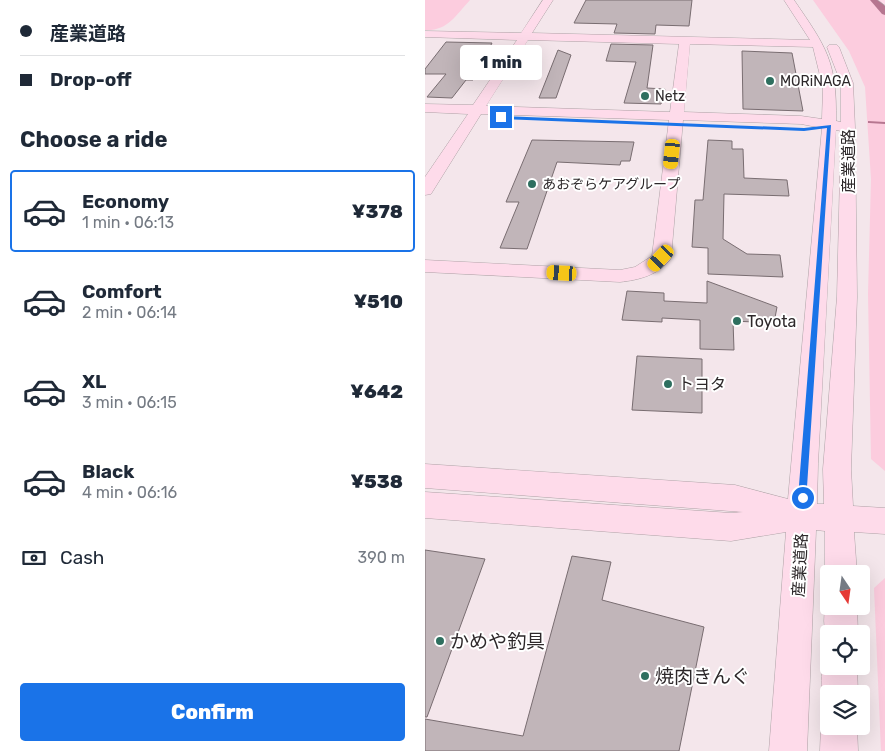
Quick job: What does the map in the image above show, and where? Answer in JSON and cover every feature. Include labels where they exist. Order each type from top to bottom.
[{"type":"street","points":[[425,190],[548,0]]},
{"type":"street","name":"産業道路","points":[[789,0],[817,44],[827,70],[839,127],[847,298],[837,469],[841,565]]},
{"type":"street","name":"産業道路","points":[[788,751],[802,516],[839,127],[847,83],[839,58],[801,0]]},
{"type":"street","points":[[425,34],[817,44]]},
{"type":"street","points":[[425,266],[620,276],[634,274],[652,267],[661,258],[685,41]]},
{"type":"street","points":[[425,108],[475,113],[676,120],[804,129],[839,127]]},
{"type":"street","points":[[425,115],[475,113]]},
{"type":"street","points":[[425,476],[735,497],[802,516]]},
{"type":"street","points":[[425,505],[731,527],[802,516],[885,520]]},
{"type":"street","points":[[839,735],[839,751]]},
{"type":"shaded area","points":[[425,0],[470,0],[445,25],[433,30],[425,30]]},
{"type":"shaded area","points":[[813,0],[878,0],[885,7],[885,471],[871,459],[868,294],[871,179],[865,87],[849,51]]},
{"type":"shaded area","points":[[885,578],[885,751],[881,751],[874,588]]},
{"type":"building","points":[[586,0],[692,0],[689,26],[656,25],[655,34],[614,33],[617,24],[574,23]]},
{"type":"building","points":[[446,42],[492,43],[473,80],[466,80],[452,98],[427,97],[446,74],[425,74],[425,69]]},
{"type":"building","points":[[611,44],[653,45],[647,88],[665,89],[661,104],[624,103],[636,62],[606,61]]},
{"type":"building","points":[[558,50],[571,55],[556,98],[539,98]]},
{"type":"building","name":"MORiNAGA","points":[[742,51],[792,53],[803,111],[743,109]]},
{"type":"building","points":[[532,140],[634,142],[630,161],[621,161],[620,165],[557,162],[527,249],[500,248],[519,202],[506,202]]},
{"type":"building","points":[[708,140],[732,141],[732,149],[743,149],[744,178],[787,180],[789,196],[724,194],[723,239],[747,254],[780,255],[783,277],[708,274],[708,248],[692,247],[695,200],[703,200]]},
{"type":"building","name":"Toyota","points":[[707,281],[777,307],[774,323],[733,321],[734,350],[700,349],[700,320],[662,318],[662,322],[622,320],[627,291],[664,293],[664,301],[707,303]]},
{"type":"building","name":"トヨタ","points":[[637,356],[702,359],[702,413],[632,410]]},
{"type":"building","name":"かめや釣具","points":[[425,550],[485,559],[427,717],[425,717]]},
{"type":"building","points":[[572,556],[611,562],[602,600],[704,627],[679,751],[425,751],[425,719],[523,736]]},
{"type":"waterway","points":[[875,0],[885,12]]},
{"type":"waterway","points":[[869,122],[885,123]]},
{"type":"place","name":"MORiNAGA","points":[[770,81]]},
{"type":"place","name":"Netz","points":[[645,96]]},
{"type":"place","name":"あおぞらケアグループ","points":[[532,184]]},
{"type":"place","name":"Toyota","points":[[737,321]]},
{"type":"place","name":"トヨタ","points":[[668,384]]},
{"type":"place","name":"かめや釣具","points":[[440,641]]},
{"type":"place","name":"焼肉きんぐ","points":[[645,676]]},
{"type":"route","points":[[501,117],[804,129],[829,126],[803,498]]}]
